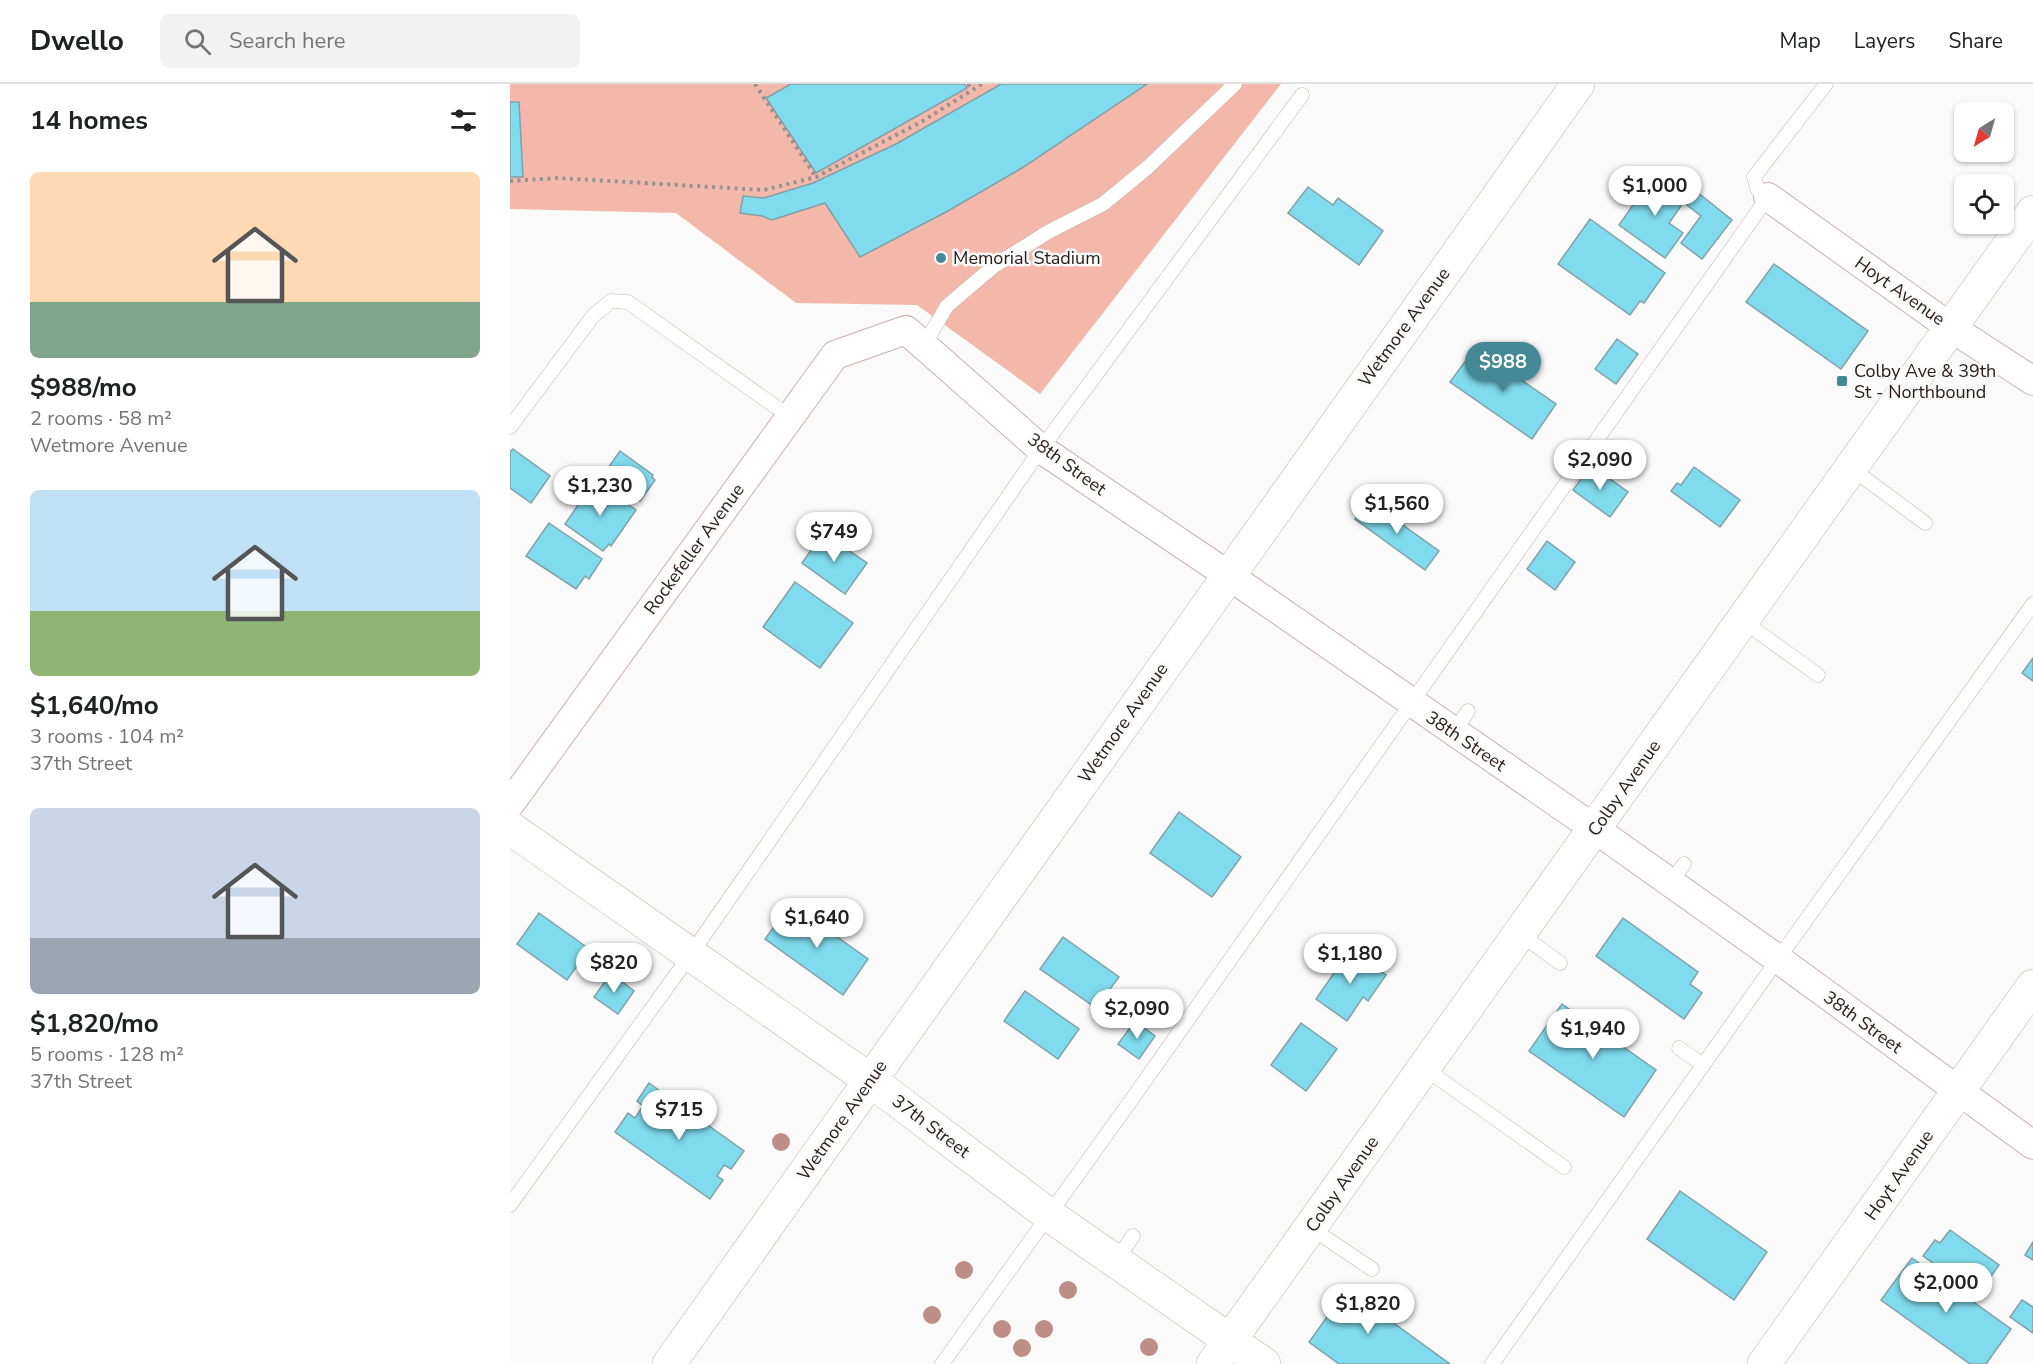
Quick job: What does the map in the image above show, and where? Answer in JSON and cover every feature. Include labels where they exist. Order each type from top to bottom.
[{"type":"street","name":"Wetmore Avenue","points":[[669,1364],[1578,84]]},
{"type":"street","name":"Hoyt Avenue","points":[[1768,197],[1950,327],[2033,381]]},
{"type":"street","name":"Colby Avenue","points":[[1222,1352],[2033,212]]},
{"type":"street","name":"Rockefeller Avenue","points":[[510,804],[835,355],[915,338]]},
{"type":"street","name":"38th Street","points":[[915,338],[1041,449],[1228,575],[1411,703],[1461,722],[1595,829],[1678,874],[1778,959],[2033,1145]]},
{"type":"street","name":"37th Street","points":[[510,828],[870,1080],[1049,1215],[1124,1249],[1222,1352],[1264,1364]]},
{"type":"street","name":"Hoyt Avenue","points":[[1764,1364],[2033,986]]},
{"type":"lane","points":[[915,338],[947,306],[994,266],[1048,232],[1103,204],[1148,167],[1235,84]]},
{"type":"lane","points":[[942,1364],[1768,197],[1758,190],[1754,177],[1826,84]]},
{"type":"lane","points":[[510,1205],[691,954],[1041,449],[1302,95]]},
{"type":"lane","points":[[510,427],[593,316],[611,301],[628,302],[790,417]]},
{"type":"lane","points":[[1851,468],[1925,523]]},
{"type":"lane","points":[[1492,1364],[1778,959],[2033,604]]},
{"type":"lane","points":[[1743,621],[1818,675]]},
{"type":"lane","points":[[1520,934],[1560,963]]},
{"type":"lane","points":[[1679,1048],[1703,1065]]},
{"type":"lane","points":[[1424,1068],[1564,1167]]},
{"type":"lane","points":[[1311,1228],[1372,1269]]},
{"type":"path","points":[[754,84],[816,177]]},
{"type":"path","points":[[968,84],[972,90]]},
{"type":"path","points":[[510,181],[558,178],[764,190],[816,177],[921,122],[982,84]]},
{"type":"shaded area","name":"Memorial Stadium","points":[[510,84],[1281,84],[1040,394],[917,305],[796,303],[676,213],[510,209]]},
{"type":"building","points":[[791,84],[964,84],[967,88],[816,173],[766,98]]},
{"type":"building","points":[[1001,84],[1147,84],[1022,168],[946,212],[860,257],[825,203],[772,220],[740,213],[743,196],[764,198],[813,183],[896,144]]},
{"type":"building","points":[[510,102],[519,102],[523,177],[510,177]]},
{"type":"building","points":[[1654,175],[1686,199],[1669,223],[1683,233],[1665,258],[1619,225]]},
{"type":"building","points":[[1308,187],[1333,205],[1338,198],[1383,231],[1359,265],[1288,213]]},
{"type":"building","points":[[1697,192],[1732,220],[1702,259],[1681,243],[1701,216],[1687,205]]},
{"type":"building","points":[[1590,219],[1665,273],[1644,303],[1640,301],[1630,315],[1558,264]]},
{"type":"building","points":[[1774,264],[1868,331],[1841,369],[1746,302]]},
{"type":"building","points":[[1617,339],[1638,354],[1616,384],[1595,369]]},
{"type":"building","points":[[1475,348],[1556,404],[1532,439],[1450,382]]},
{"type":"building","points":[[513,449],[550,476],[531,503],[510,488],[510,452]]},
{"type":"building","points":[[620,451],[653,475],[655,480],[640,501],[603,475]]},
{"type":"building","points":[[1591,465],[1628,492],[1610,517],[1573,490]]},
{"type":"building","points":[[1694,467],[1740,500],[1720,527],[1671,491],[1677,483],[1681,485]]},
{"type":"building","points":[[594,482],[636,510],[611,546],[609,544],[603,551],[565,524]]},
{"type":"building","points":[[1369,501],[1439,551],[1425,570],[1355,519]]},
{"type":"building","points":[[549,523],[602,559],[589,579],[585,576],[576,589],[526,556]]},
{"type":"building","points":[[823,533],[867,563],[845,594],[802,563]]},
{"type":"building","points":[[1547,541],[1575,562],[1555,590],[1527,569]]},
{"type":"building","points":[[795,582],[853,623],[820,668],[763,627]]},
{"type":"building","points":[[2033,658],[2033,681],[2022,673]]},
{"type":"building","points":[[1179,812],[1241,857],[1212,897],[1150,853]]},
{"type":"building","points":[[791,904],[868,959],[843,995],[765,939]]},
{"type":"building","points":[[539,913],[589,949],[567,980],[517,944]]},
{"type":"building","points":[[1623,918],[1698,972],[1690,984],[1702,993],[1684,1019],[1596,956]]},
{"type":"building","points":[[1063,937],[1119,977],[1096,1008],[1040,969]]},
{"type":"building","points":[[1350,950],[1386,975],[1368,1001],[1363,997],[1347,1021],[1316,999]]},
{"type":"building","points":[[611,973],[634,991],[618,1014],[594,997]]},
{"type":"building","points":[[1025,991],[1079,1029],[1058,1059],[1004,1021]]},
{"type":"building","points":[[1562,1004],[1656,1070],[1624,1117],[1529,1051]]},
{"type":"building","points":[[1135,1021],[1155,1036],[1139,1059],[1118,1044]]},
{"type":"building","points":[[1301,1023],[1337,1049],[1306,1091],[1271,1065]]},
{"type":"building","points":[[649,1083],[744,1151],[731,1169],[724,1165],[717,1176],[723,1180],[710,1199],[615,1132],[628,1113],[635,1118],[643,1106],[637,1101]]},
{"type":"building","points":[[1680,1191],[1767,1252],[1734,1300],[1647,1239]]},
{"type":"building","points":[[1950,1230],[1999,1265],[1978,1295],[1923,1256],[1935,1240],[1940,1243]]},
{"type":"building","points":[[2033,1242],[2033,1260],[2025,1255]]},
{"type":"building","points":[[1912,1258],[2011,1329],[1986,1364],[1970,1364],[1881,1300]]},
{"type":"building","points":[[1364,1287],[1382,1300],[1376,1310],[1450,1364],[1339,1364],[1309,1342],[1347,1289],[1357,1296]]},
{"type":"building","points":[[2022,1300],[2033,1307],[2033,1333],[2010,1317]]},
{"type":"place","name":"Memorial Stadium","points":[[941,258]]},
{"type":"place","name":"Colby Ave & 39th St - Northbound","points":[[1842,381]]}]
